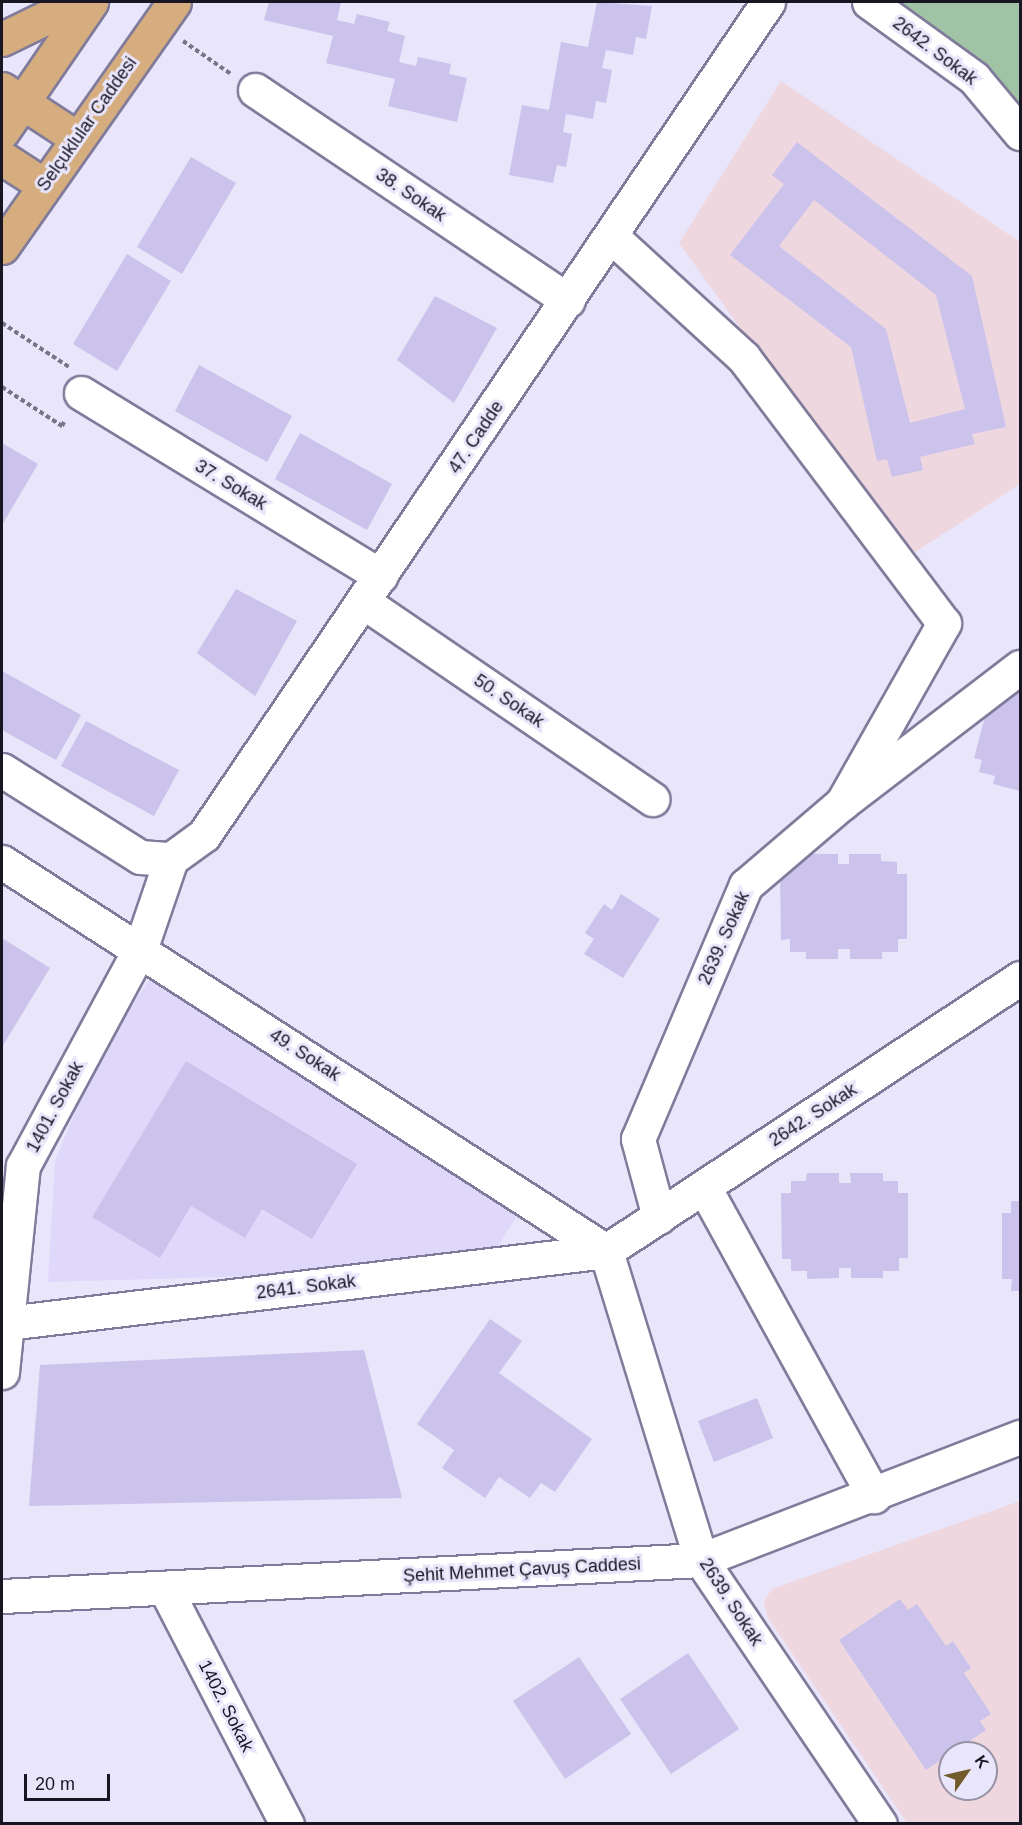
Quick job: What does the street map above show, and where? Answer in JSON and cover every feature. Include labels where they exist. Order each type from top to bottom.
[{"type":"main road","points":[[2,39],[78,2]]},
{"type":"main road","points":[[2,132],[11,96],[91,2]]},
{"type":"main road","name":"Selçuklular Caddesi","points":[[2,247],[165,13]]},
{"type":"main road","points":[[11,96],[77,138]]},
{"type":"main road","points":[[2,158],[44,185]]},
{"type":"street","name":"47. Cadde","points":[[171,859],[204,835],[242,788],[768,2]]},
{"type":"street","name":"2642. Sokak","points":[[869,2],[974,78],[1020,134]]},
{"type":"street","name":"38. Sokak","points":[[255,90],[568,300]]},
{"type":"street","points":[[611,236],[744,358],[944,623],[842,803]]},
{"type":"street","name":"37. Sokak","points":[[81,393],[373,590]]},
{"type":"street","name":"50. Sokak","points":[[373,590],[652,799]]},
{"type":"street","name":"2639. Sokak","points":[[659,1217],[638,1139],[746,885],[842,803],[1020,667]]},
{"type":"street","points":[[2,770],[140,857],[171,859]]},
{"type":"street","name":"1401. Sokak","points":[[2,1371],[23,1166],[141,947],[171,859]]},
{"type":"street","name":"49. Sokak","points":[[2,862],[141,947],[606,1251]]},
{"type":"street","name":"2642. Sokak","points":[[606,1251],[1020,978]]},
{"type":"street","points":[[704,1187],[874,1496]]},
{"type":"street","name":"2639. Sokak","points":[[606,1251],[701,1560],[880,1824]]},
{"type":"street","name":"2641. Sokak","points":[[7,1323],[606,1251]]},
{"type":"street","name":"Şehit Mehmet Çavuş Caddesi","points":[[2,1596],[701,1560],[874,1496],[1020,1437]]},
{"type":"street","name":"1402. Sokak","points":[[165,1588],[287,1824]]},
{"type":"path","points":[[165,13],[255,90]]},
{"type":"path","points":[[2,323],[89,380],[62,426],[2,387]]},
{"type":"shaded area","points":[[781,81],[1020,242],[1020,484],[906,558],[679,243]]},
{"type":"shaded area","points":[[151,977],[519,1213],[496,1249],[326,1274],[48,1282],[55,1161],[98,1057]]},
{"type":"shaded area","points":[[1020,1501],[1020,1823],[907,1823],[767,1616],[764,1601],[772,1589]]},
{"type":"green space","points":[[900,2],[1020,2],[1020,105],[979,63]]},
{"type":"building","points":[[269,2],[341,2],[337,20],[354,24],[357,14],[390,22],[387,31],[405,36],[399,62],[416,66],[418,57],[451,64],[449,74],[467,78],[457,122],[388,106],[395,79],[326,63],[333,36],[264,20]]},
{"type":"building","points":[[597,2],[652,6],[646,39],[636,37],[633,55],[606,50],[602,68],[612,70],[606,103],[596,101],[593,119],[566,114],[563,132],[572,134],[566,167],[557,165],[553,183],[509,175],[522,105],[549,110],[561,42],[588,47]]},
{"type":"building","points":[[797,142],[972,276],[1006,427],[972,434],[975,444],[920,457],[923,470],[892,477],[887,459],[877,461],[851,347],[730,255],[784,184],[772,175]],"holes":[[[814,200],[936,295],[965,409],[910,423],[886,329],[779,246]]]},
{"type":"building","points":[[191,157],[236,183],[182,274],[137,247]]},
{"type":"building","points":[[127,254],[171,281],[117,371],[73,344]]},
{"type":"building","points":[[435,296],[497,328],[454,403],[397,360]]},
{"type":"building","points":[[199,365],[292,416],[267,462],[175,411]]},
{"type":"building","points":[[300,433],[392,484],[367,530],[275,479]]},
{"type":"building","points":[[2,443],[38,464],[2,525]]},
{"type":"building","points":[[236,589],[297,621],[255,696],[197,653]]},
{"type":"building","points":[[2,671],[81,715],[56,760],[2,730]]},
{"type":"building","points":[[1004,685],[1020,690],[1020,791],[993,784],[995,776],[979,772],[982,760],[974,758],[991,694]]},
{"type":"building","points":[[86,721],[179,770],[154,816],[61,766]]},
{"type":"building","points":[[805,854],[838,854],[838,864],[849,864],[849,854],[881,854],[881,861],[897,862],[897,874],[907,874],[907,939],[898,939],[898,952],[882,952],[882,959],[850,959],[850,949],[838,949],[838,959],[806,959],[806,952],[790,952],[790,939],[781,940],[780,874],[789,874],[790,862],[806,861]]},
{"type":"building","points":[[621,894],[660,919],[623,978],[584,954],[594,939],[585,933],[604,904],[612,910]]},
{"type":"building","points":[[2,938],[50,968],[2,1047]]},
{"type":"building","points":[[186,1061],[357,1164],[312,1239],[262,1209],[245,1238],[191,1206],[160,1258],[92,1217]]},
{"type":"building","points":[[807,1173],[839,1173],[839,1183],[851,1183],[850,1173],[883,1173],[883,1181],[898,1181],[898,1193],[908,1193],[908,1258],[899,1258],[899,1271],[883,1271],[883,1278],[851,1278],[851,1268],[839,1268],[839,1278],[807,1279],[807,1271],[791,1271],[791,1259],[782,1259],[781,1193],[791,1193],[791,1181],[806,1181]]},
{"type":"building","points":[[1011,1201],[1020,1201],[1020,1291],[1011,1291],[1012,1279],[1002,1279],[1002,1213],[1011,1213]]},
{"type":"building","points":[[490,1319],[522,1341],[499,1373],[592,1439],[555,1492],[541,1483],[530,1498],[499,1477],[485,1498],[442,1468],[454,1450],[417,1424]]},
{"type":"building","points":[[364,1350],[402,1498],[29,1506],[40,1365]]},
{"type":"building","points":[[757,1398],[773,1438],[714,1462],[698,1421]]},
{"type":"building","points":[[900,1599],[908,1610],[917,1604],[946,1646],[953,1641],[971,1668],[964,1673],[991,1714],[980,1721],[986,1730],[970,1741],[938,1741],[938,1762],[926,1770],[839,1640]]},
{"type":"building","points":[[688,1653],[739,1729],[671,1774],[620,1699]]},
{"type":"building","points":[[579,1657],[631,1734],[565,1779],[513,1701]]}]
